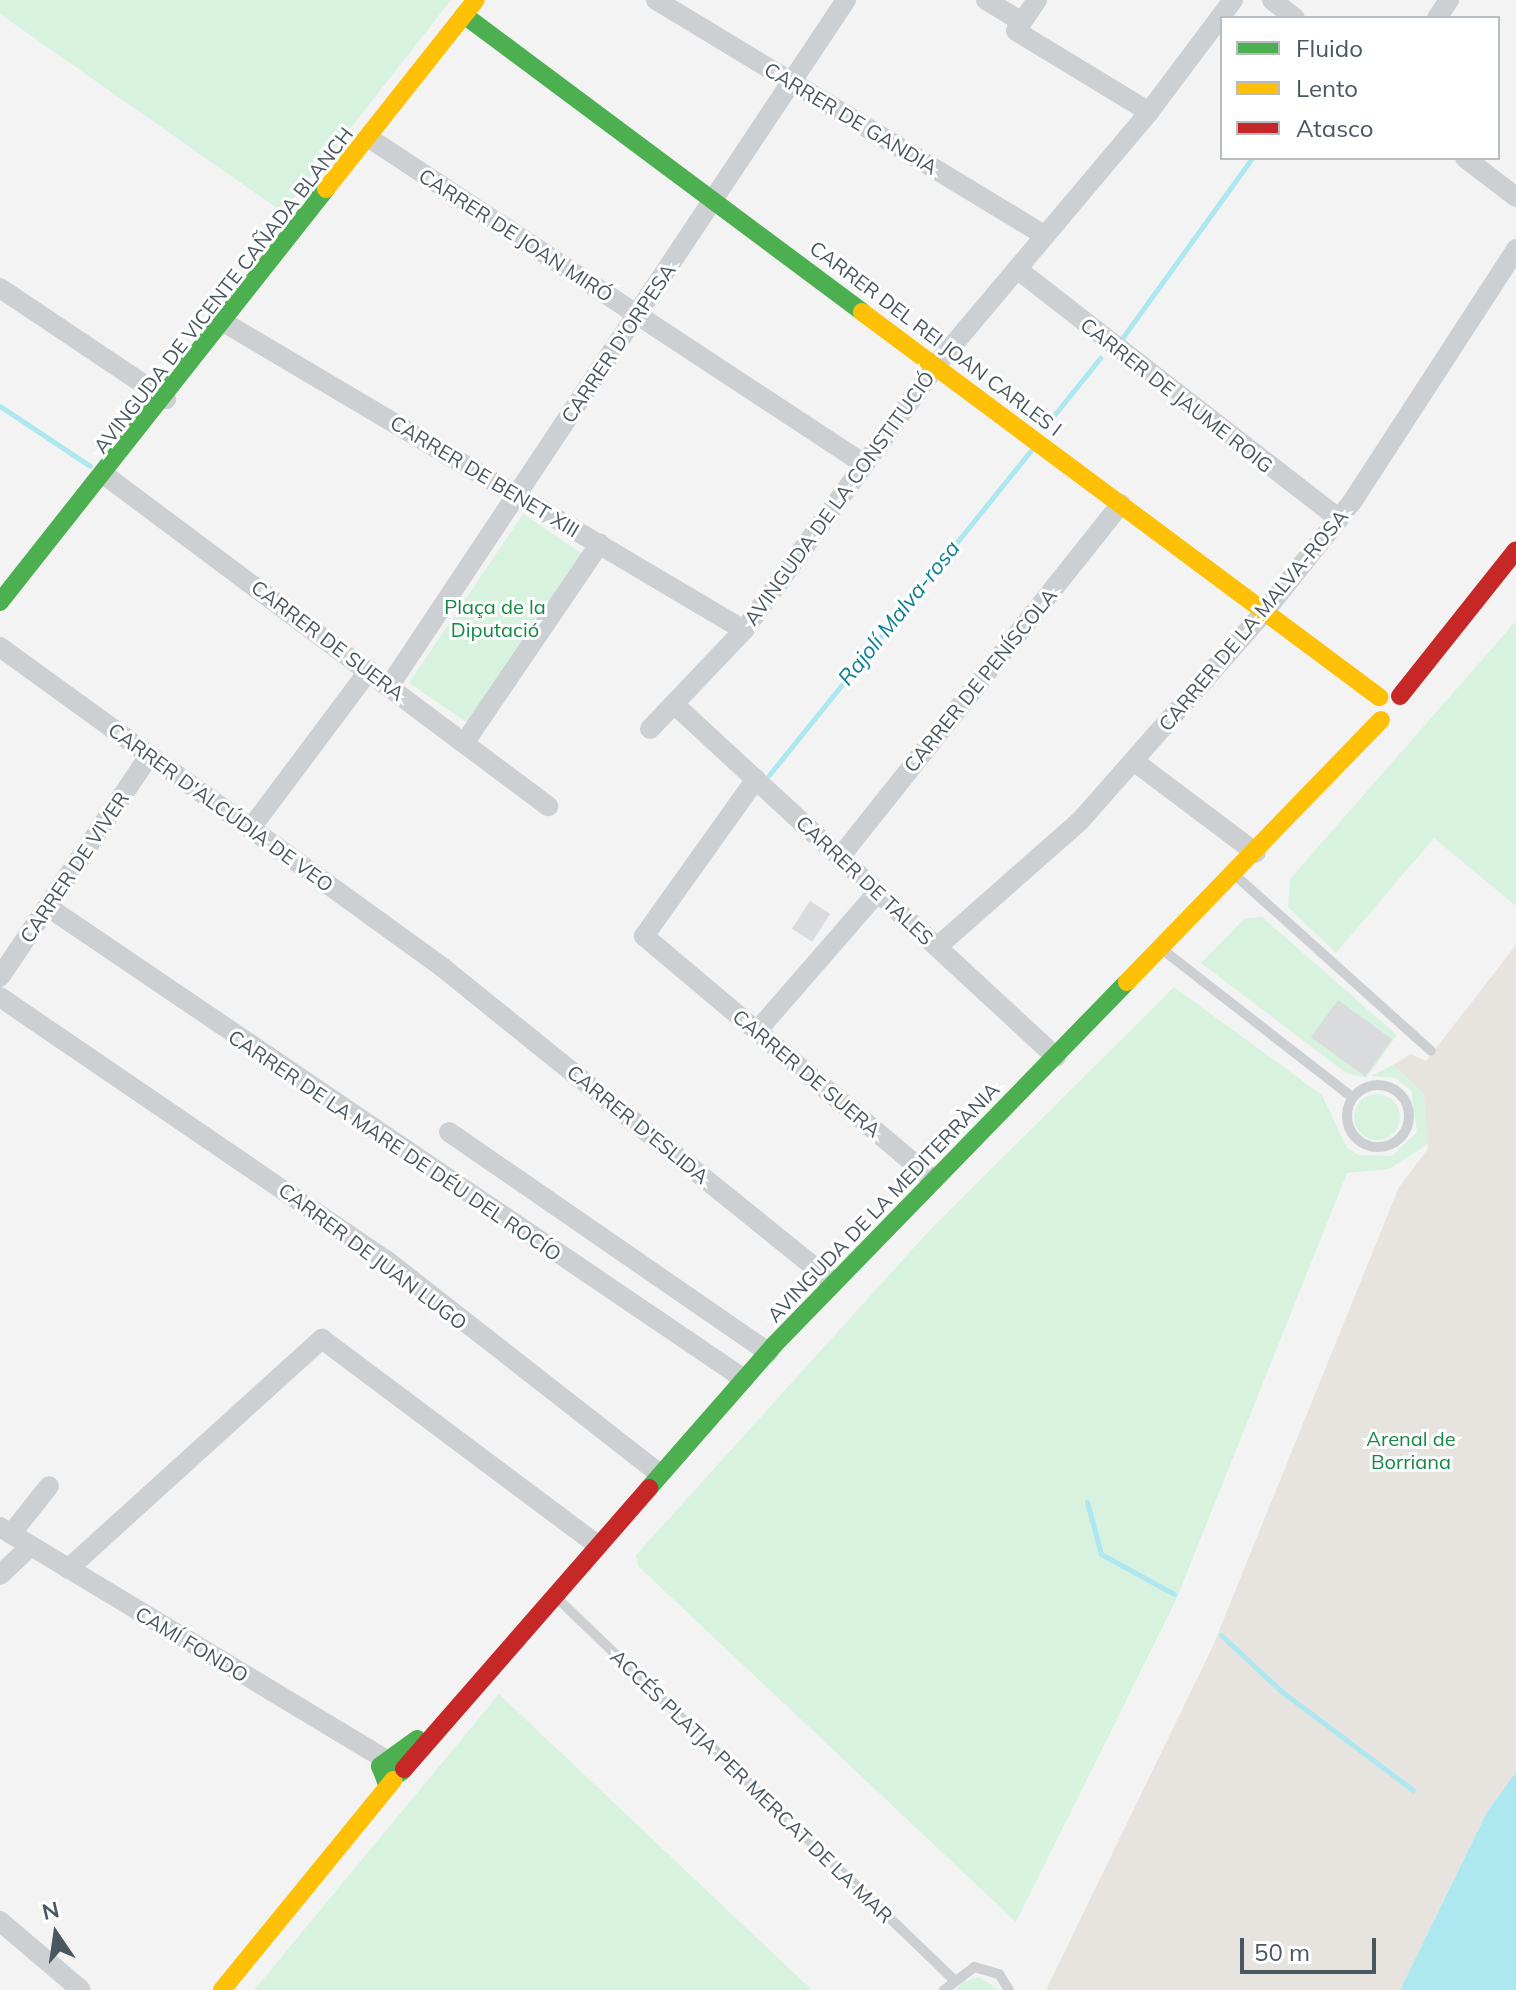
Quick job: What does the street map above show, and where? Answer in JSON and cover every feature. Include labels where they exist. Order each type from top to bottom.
[{"type":"street","name":"AVINGUDA DE VICENTE CAÑADA BLANCH","points":[[0,602],[106,476],[161,393],[225,323],[476,0]]},
{"type":"street","name":"CARRER DE GANDIA","points":[[656,0],[1045,236]]},
{"type":"street","name":"CARRER D'ORPESA","points":[[390,685],[846,0]]},
{"type":"street","points":[[986,0],[1019,26],[1149,112]]},
{"type":"street","points":[[1019,26],[1037,0]]},
{"type":"street","points":[[1272,0],[1292,16]]},
{"type":"street","name":"CARRER DEL REI JOAN CARLES I","points":[[464,15],[937,364],[1379,697]]},
{"type":"street","name":"AVINGUDA DE LA CONSTITUCIÓ","points":[[650,729],[744,630],[937,364],[1149,112],[1220,17]]},
{"type":"street","name":"CARRER DE JOAN MIRÓ","points":[[369,138],[864,464]]},
{"type":"street","points":[[1468,160],[1516,197]]},
{"type":"street","name":"CARRER DE LA MALVA-ROSA","points":[[937,947],[1080,821],[1265,611],[1339,519],[1516,249]]},
{"type":"street","name":"CARRER DE JAUME ROIG","points":[[1017,269],[1339,519]]},
{"type":"street","points":[[0,288],[161,393]]},
{"type":"street","name":"CARRER DE BENET XIII","points":[[225,323],[744,630]]},
{"type":"street","name":"CARRER DE SUERA","points":[[106,476],[390,685],[548,806]]},
{"type":"street","name":"CARRER DE PENÍSCOLA","points":[[840,857],[1121,504]]},
{"type":"street","points":[[465,742],[600,543]]},
{"type":"street","points":[[1381,720],[1379,697],[1400,696],[1516,550]]},
{"type":"street","name":"CARRER D'ALCÚDIA DE VEO","points":[[0,647],[442,967]]},
{"type":"street","points":[[251,828],[369,670]]},
{"type":"street","name":"AVINGUDA DE LA MEDITERRÀNIA","points":[[222,1990],[366,1805],[391,1768],[431,1729],[768,1352],[933,1179],[1163,950],[1381,720],[1402,717],[1400,696]]},
{"type":"street","name":"CARRER DE TALES","points":[[674,704],[1056,1057]]},
{"type":"street","name":"CARRER DE VIVER","points":[[0,977],[149,756]]},
{"type":"street","points":[[1135,762],[1256,853]]},
{"type":"street","name":"CARRER DE SUERA","points":[[756,779],[644,936],[933,1179]]},
{"type":"street","points":[[757,1031],[878,892]]},
{"type":"street","name":"CARRER DE LA MARE DE DÉU DEL ROCÍO","points":[[48,907],[744,1379]]},
{"type":"street","name":"CARRER D'ESLIDA","points":[[442,967],[833,1282]]},
{"type":"street","name":"CARRER DE JUAN LUGO","points":[[0,997],[386,1260],[659,1473]]},
{"type":"street","points":[[449,1132],[768,1352]]},
{"type":"street","points":[[68,1569],[322,1339],[596,1544]]},
{"type":"street","points":[[5,1531],[49,1486]]},
{"type":"street","name":"CAMÍ FONDO","points":[[5,1531],[391,1768]]},
{"type":"street","points":[[0,1575],[31,1546]]},
{"type":"street","points":[[0,1921],[81,1990]]},
{"type":"lane","points":[[1235,875],[1431,1051]]},
{"type":"lane","points":[[1163,950],[1352,1097]]},
{"type":"lane","points":[[1370,1085],[1391,1087],[1409,1113],[1403,1134],[1385,1146],[1364,1144],[1349,1128],[1352,1097],[1370,1085]]},
{"type":"lane","name":"ACCÉS PLATJA PER MERCAT DE LA MAR","points":[[552,1594],[952,1978]]},
{"type":"lane","points":[[944,1990],[952,1978],[987,1968],[1009,1990]]},
{"type":"green space","points":[[0,0],[451,0],[284,213],[0,14]]},
{"type":"green space","name":"Plaça de la Diputació","points":[[523,514],[582,554],[468,723],[409,683]]},
{"type":"green space","points":[[1516,621],[1516,906],[1434,838],[1336,953],[1288,907],[1290,879]]},
{"type":"green space","points":[[1262,917],[1397,1035],[1366,1078],[1346,1073],[1201,963],[1245,918]]},
{"type":"green space","points":[[1174,987],[1322,1095],[1347,1148],[1359,1155],[1392,1156],[1417,1132],[1411,1090],[1395,1078],[1371,1076],[1393,1065],[1424,1094],[1429,1143],[1389,1169],[1347,1173],[1176,1600],[1016,1922],[638,1566],[636,1555],[928,1232]]},
{"type":"green space","points":[[1377,1094],[1386,1095],[1393,1101],[1399,1108],[1399,1126],[1393,1133],[1386,1139],[1377,1140],[1368,1139],[1361,1133],[1355,1126],[1354,1117],[1355,1108],[1361,1101],[1368,1095]]},
{"type":"green space","points":[[499,1694],[686,1871],[812,1990],[254,1990]]},
{"type":"green space","points":[[979,1977],[1000,1990],[956,1990],[963,1982]]},
{"type":"sand","points":[[1516,945],[1516,1772],[1487,1812],[1400,1990],[1046,1990],[1212,1648],[1399,1187],[1428,1149],[1424,1094],[1393,1065],[1411,1054],[1426,1061]]},
{"type":"water","points":[[1516,1772],[1516,1990],[1400,1990],[1487,1812]]},
{"type":"building","points":[[810,901],[830,914],[812,942],[792,929]]},
{"type":"building","points":[[1338,1000],[1392,1039],[1365,1077],[1311,1037]]},
{"type":"waterway","name":"Rajolí Malva-rosa","points":[[1123,337],[1251,160]]},
{"type":"waterway","name":"Rajolí Malva-rosa","points":[[1047,424],[1100,358]]},
{"type":"waterway","points":[[0,406],[90,466]]},
{"type":"waterway","name":"Rajolí Malva-rosa","points":[[769,775],[1030,451]]},
{"type":"waterway","points":[[1087,1502],[1101,1554],[1174,1594]]},
{"type":"waterway","points":[[1221,1635],[1281,1691],[1413,1790]]},
{"type":"traffic: fast","points":[[464,15],[862,312]]},
{"type":"traffic: fast","points":[[0,602],[326,189]]},
{"type":"traffic: fast","points":[[649,1488],[774,1345],[1127,982]]},
{"type":"traffic: fast","points":[[403,1771],[386,1781],[380,1766],[417,1739]]},
{"type":"traffic: slow","points":[[326,189],[476,0]]},
{"type":"traffic: slow","points":[[862,312],[1379,697]]},
{"type":"traffic: slow","points":[[1127,982],[1381,720]]},
{"type":"traffic: slow","points":[[222,1990],[393,1780]]},
{"type":"traffic: jam","points":[[1400,696],[1516,550]]},
{"type":"traffic: jam","points":[[404,1769],[649,1488]]},
{"type":"park label","name":"Arenal de Borriana","points":[[1411,1450]]}]
